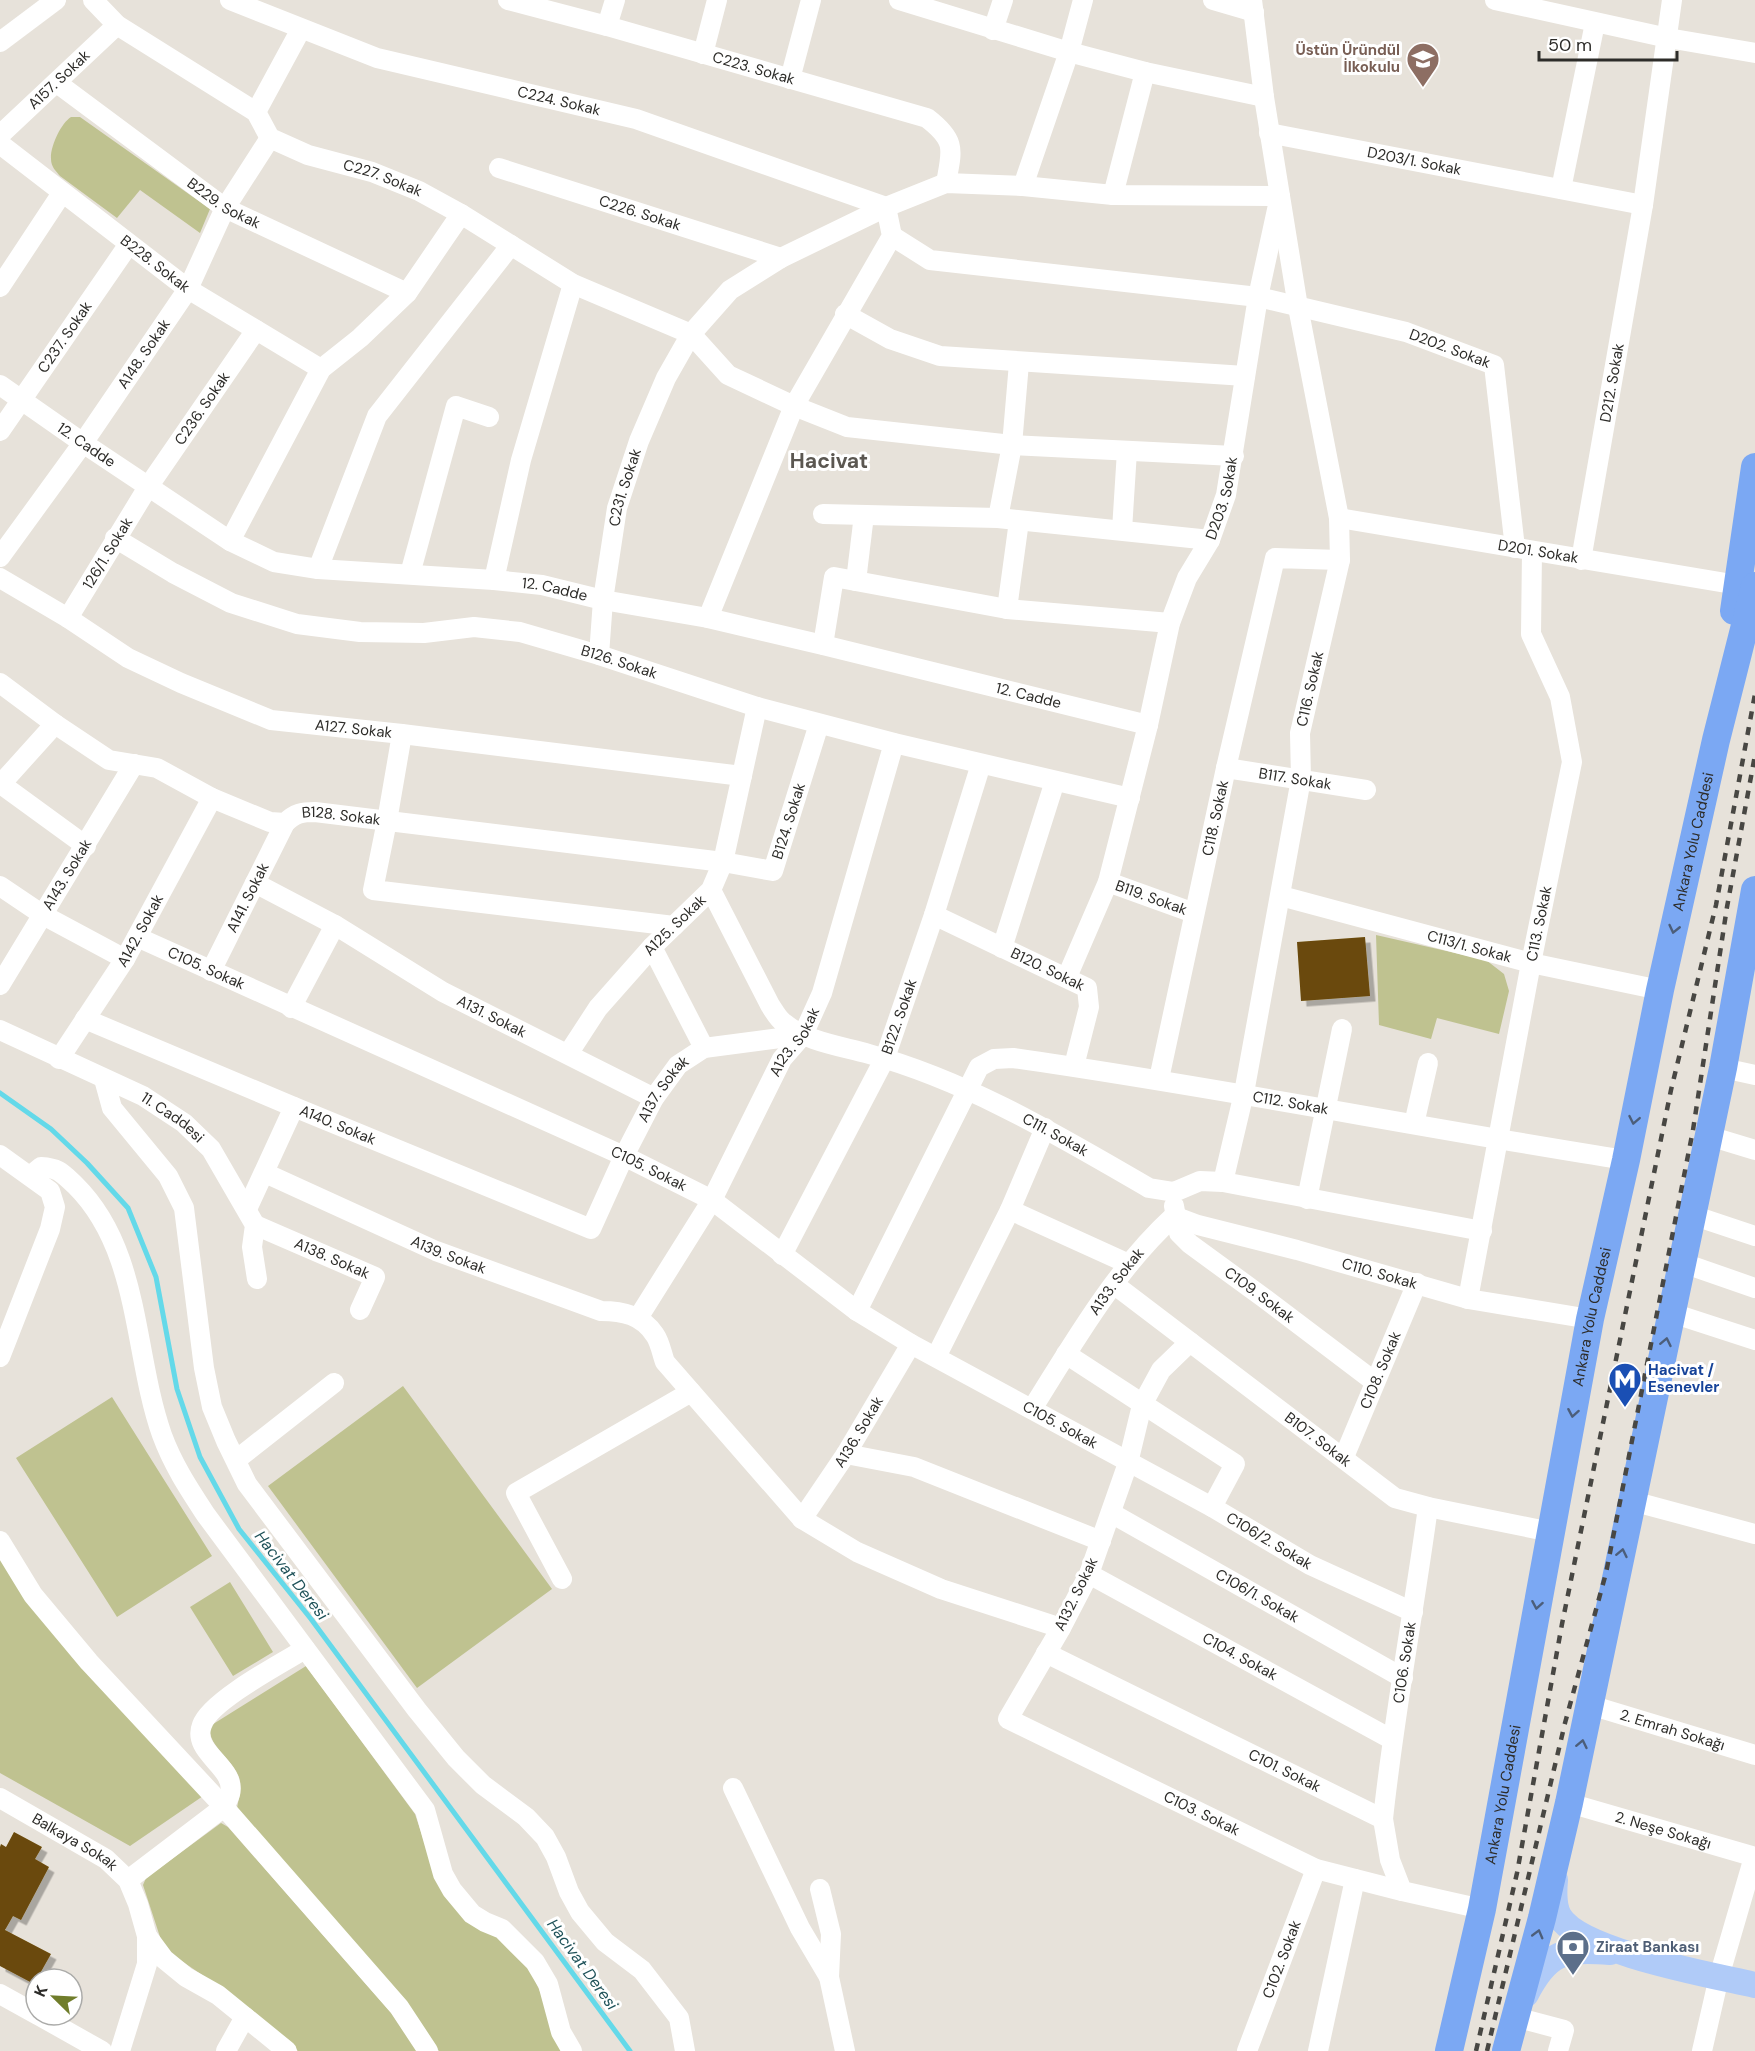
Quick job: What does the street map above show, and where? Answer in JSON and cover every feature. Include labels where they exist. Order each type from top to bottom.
[{"type":"highway","name":"Ankara Yolu Caddesi","points":[[1449,2051],[1482,1909],[1590,1319],[1716,740],[1746,586],[1755,467]]},
{"type":"highway","points":[[1506,2051],[1569,1803],[1723,1068],[1754,898]]},
{"type":"main road","points":[[1556,1858],[1554,1892],[1559,1916],[1570,1928],[1592,1941],[1623,1953],[1755,1985]]},
{"type":"main road","points":[[1516,2014],[1533,1980],[1545,1963],[1562,1954],[1577,1951],[1623,1953]]},
{"type":"street","points":[[0,42],[56,0]]},
{"type":"street","points":[[93,0],[117,25],[256,112],[270,138]]},
{"type":"street","name":"C224. Sokak","points":[[230,0],[377,58],[636,119],[886,207]]},
{"type":"street","name":"C223. Sokak","points":[[508,0],[607,26],[927,118],[943,130],[952,149],[946,183]]},
{"type":"street","points":[[607,26],[615,0]]},
{"type":"street","points":[[703,54],[717,0]]},
{"type":"street","points":[[790,79],[811,0]]},
{"type":"street","points":[[899,0],[920,3],[993,30],[1069,52],[1145,72],[1264,97]]},
{"type":"street","points":[[993,30],[1003,0]]},
{"type":"street","points":[[1023,186],[1069,52],[1083,0]]},
{"type":"street","points":[[1212,0],[1253,6]]},
{"type":"street","points":[[1495,0],[1668,38],[1755,53]]},
{"type":"street","name":"D212. Sokak","points":[[1581,560],[1642,205],[1672,0]]},
{"type":"street","name":"D203. Sokak","points":[[1067,977],[1108,882],[1148,725],[1170,623],[1187,578],[1210,540],[1226,495],[1234,456],[1258,297],[1280,196],[1269,133],[1253,6]]},
{"type":"street","points":[[1562,189],[1595,23]]},
{"type":"street","name":"A157. Sokak","points":[[0,135],[117,25]]},
{"type":"street","points":[[256,112],[301,29]]},
{"type":"street","points":[[1113,195],[1145,72]]},
{"type":"street","name":"B229. Sokak","points":[[57,83],[225,208],[407,292]]},
{"type":"street","name":"D203/1. Sokak","points":[[1269,133],[1642,205]]},
{"type":"street","name":"A148. Sokak","points":[[0,557],[83,443],[188,289],[225,208],[270,138]]},
{"type":"street","name":"C227. Sokak","points":[[270,138],[308,155],[372,172],[419,191],[461,214],[573,284],[691,334]]},
{"type":"street","name":"B228. Sokak","points":[[0,144],[188,289],[321,369]]},
{"type":"street","name":"C226. Sokak","points":[[499,168],[781,258]]},
{"type":"street","points":[[946,183],[1023,186],[1113,195],[1280,196]]},
{"type":"street","name":"C231. Sokak","points":[[599,655],[603,600],[617,508],[639,441],[666,378],[691,334],[730,290],[781,258],[886,207],[946,183]]},
{"type":"street","points":[[0,287],[62,193]]},
{"type":"street","name":"C116. Sokak","points":[[1223,1182],[1244,1093],[1281,896],[1301,779],[1300,733],[1340,560],[1339,518],[1298,307],[1280,196]]},
{"type":"street","points":[[708,618],[794,406],[892,236],[886,207]]},
{"type":"street","points":[[230,541],[321,369],[360,338],[407,292],[461,214]]},
{"type":"street","points":[[892,236],[930,260],[1258,297],[1298,307]]},
{"type":"street","name":"C237. Sokak","points":[[0,431],[129,244]]},
{"type":"street","points":[[318,569],[377,416],[511,245]]},
{"type":"street","points":[[494,580],[521,460],[573,284]]},
{"type":"street","name":"D202. Sokak","points":[[1298,307],[1406,332],[1494,365],[1523,549]]},
{"type":"street","points":[[845,314],[890,339],[940,357],[1245,376]]},
{"type":"street","name":"C236. Sokak","points":[[148,487],[256,330]]},
{"type":"street","points":[[691,334],[728,375],[794,406],[847,427],[1012,445],[1234,456]]},
{"type":"street","points":[[998,518],[1012,445],[1019,363]]},
{"type":"street","name":"12. Cadde","points":[[0,385],[230,541],[274,562],[318,569],[542,585],[603,600],[708,618],[1148,725]]},
{"type":"street","points":[[410,574],[456,406],[489,417]]},
{"type":"street","points":[[1122,530],[1127,450]]},
{"type":"street","name":"126/1. Sokak","points":[[68,618],[148,487]]},
{"type":"street","points":[[823,514],[998,518],[1210,540]]},
{"type":"street","points":[[856,581],[864,515]]},
{"type":"street","name":"D201. Sokak","points":[[1339,518],[1746,586]]},
{"type":"street","points":[[1007,609],[1019,521]]},
{"type":"street","name":"B126. Sokak","points":[[116,538],[173,573],[231,603],[297,624],[360,632],[424,633],[474,627],[520,632],[599,655],[757,707],[819,724],[1130,798]]},
{"type":"street","name":"C113. Sokak","points":[[1468,1299],[1531,963],[1572,762],[1560,697],[1531,634],[1523,549]]},
{"type":"street","name":"C118. Sokak","points":[[1159,1079],[1226,768],[1275,558],[1340,560]]},
{"type":"street","points":[[823,645],[834,577],[1007,609],[1170,623]]},
{"type":"street","name":"A127. Sokak","points":[[0,578],[68,618],[128,658],[181,683],[271,720],[742,776]]},
{"type":"street","name":"B128. Sokak","points":[[0,683],[109,760],[157,768],[212,798],[270,822],[285,823],[293,815],[304,812],[723,862]]},
{"type":"street","name":"A125. Sokak","points":[[568,1054],[598,1008],[652,947],[711,890],[723,862],[757,707]]},
{"type":"street","points":[[55,724],[0,784],[86,846]]},
{"type":"street","name":"B124. Sokak","points":[[723,862],[772,871],[819,724]]},
{"type":"street","points":[[402,734],[373,890],[674,926]]},
{"type":"street","name":"A123. Sokak","points":[[638,1318],[712,1200],[782,1059],[803,1035],[822,993],[894,743]]},
{"type":"street","name":"A143. Sokak","points":[[0,985],[135,764]]},
{"type":"street","name":"B122. Sokak","points":[[782,1255],[885,1058],[934,915],[981,764]]},
{"type":"street","name":"B117. Sokak","points":[[1226,768],[1366,790]]},
{"type":"street","points":[[1002,948],[1055,781]]},
{"type":"street","name":"A142. Sokak","points":[[59,1059],[125,959],[212,798]]},
{"type":"street","name":"A141. Sokak","points":[[211,971],[285,823]]},
{"type":"street","name":"B119. Sokak","points":[[1108,882],[1194,913]]},
{"type":"street","name":"A131. Sokak","points":[[255,883],[335,925],[443,992],[654,1098]]},
{"type":"street","name":"C111. Sokak","points":[[711,890],[782,1022],[803,1035],[885,1058],[968,1090],[1010,1109],[1149,1188],[1173,1192]]},
{"type":"street","points":[[2,892],[125,959]]},
{"type":"street","name":"C113/1. Sokak","points":[[1281,896],[1531,963],[1660,990]]},
{"type":"street","name":"B120. Sokak","points":[[934,915],[1087,988],[1089,1007],[1074,1066]]},
{"type":"street","points":[[291,1008],[335,925]]},
{"type":"street","name":"C105. Sokak","points":[[137,938],[624,1156],[712,1200],[857,1311],[911,1344],[1128,1462]]},
{"type":"street","points":[[652,947],[704,1048]]},
{"type":"street","name":"A140. Sokak","points":[[85,1019],[591,1229]]},
{"type":"street","points":[[1307,1199],[1328,1108],[1342,1029]]},
{"type":"street","name":"11. Caddesi","points":[[0,1030],[143,1096],[184,1123],[211,1149],[251,1217]]},
{"type":"street","name":"A137. Sokak","points":[[591,1229],[624,1156],[654,1098],[678,1065],[704,1048],[803,1035]]},
{"type":"street","name":"C112. Sokak","points":[[857,1311],[979,1067],[994,1059],[1012,1058],[1159,1079],[1498,1140],[1626,1160]]},
{"type":"street","points":[[1414,1124],[1428,1063]]},
{"type":"street","points":[[1723,1068],[1755,1075]]},
{"type":"street","points":[[104,1079],[112,1108],[168,1176],[184,1208],[204,1368],[212,1407],[247,1484],[417,1710],[456,1758],[483,1785],[526,1817],[545,1837],[580,1912],[605,1942],[642,1970],[679,2018],[686,2051]]},
{"type":"street","points":[[257,1279],[252,1247],[251,1217],[265,1173],[294,1107]]},
{"type":"street","points":[[936,1357],[1010,1210],[1045,1128]]},
{"type":"street","points":[[1709,1136],[1755,1150]]},
{"type":"street","points":[[0,1155],[50,1191],[55,1207],[50,1229],[0,1357]]},
{"type":"street","points":[[30,1176],[41,1167],[55,1168],[90,1200],[108,1228],[123,1268],[149,1389],[162,1435],[180,1476],[206,1515],[424,1810],[443,1874],[452,1890],[471,1914],[502,1929],[535,1962],[548,1984],[561,2032],[572,2051]]},
{"type":"street","name":"A139. Sokak","points":[[265,1173],[436,1251],[601,1311],[622,1311],[638,1318]]},
{"type":"street","points":[[1173,1192],[1200,1181],[1223,1182],[1482,1231]]},
{"type":"street","name":"C109. Sokak","points":[[1173,1192],[1174,1216],[1179,1233],[1190,1244],[1374,1382]]},
{"type":"street","points":[[1010,1210],[1129,1264]]},
{"type":"street","points":[[1692,1215],[1755,1236]]},
{"type":"street","name":"C110. Sokak","points":[[1174,1216],[1198,1225],[1297,1250],[1468,1299],[1590,1319]]},
{"type":"street","name":"A133. Sokak","points":[[1032,1409],[1066,1354],[1129,1264],[1150,1238],[1174,1216]]},
{"type":"street","name":"A138. Sokak","points":[[251,1217],[375,1277],[360,1310]]},
{"type":"street","points":[[1683,1263],[1755,1288]]},
{"type":"street","name":"C108. Sokak","points":[[1344,1457],[1417,1283]]},
{"type":"street","name":"B107. Sokak","points":[[1115,1285],[1395,1498],[1551,1532]]},
{"type":"street","points":[[1672,1313],[1755,1340]]},
{"type":"street","points":[[638,1318],[655,1335],[664,1362],[802,1519],[857,1552],[941,1589],[1061,1628]]},
{"type":"street","points":[[1128,1462],[1142,1405],[1161,1370],[1190,1342]]},
{"type":"street","name":"A136. Sokak","points":[[802,1519],[846,1454],[911,1344]]},
{"type":"street","points":[[1066,1354],[1235,1464],[1212,1507]]},
{"type":"street","points":[[236,1460],[334,1383]]},
{"type":"street","points":[[562,1579],[516,1493],[691,1392]]},
{"type":"street","points":[[846,1454],[914,1467],[1101,1541]]},
{"type":"street","name":"C106/2. Sokak","points":[[1128,1462],[1212,1507],[1310,1565],[1413,1612]]},
{"type":"street","name":"A132. Sokak","points":[[1008,1719],[1061,1628],[1089,1574],[1128,1462]]},
{"type":"street","points":[[1632,1501],[1755,1534]]},
{"type":"street","name":"C106. Sokak","points":[[1383,1819],[1391,1739],[1403,1678],[1428,1507]]},
{"type":"street","name":"C106/1. Sokak","points":[[1111,1513],[1403,1678]]},
{"type":"street","points":[[0,1541],[33,1595],[90,1662],[224,1807],[399,2007],[428,2051]]},
{"type":"street","name":"C104. Sokak","points":[[1089,1574],[1391,1739]]},
{"type":"street","points":[[128,1880],[224,1807],[231,1793],[227,1775],[201,1741],[201,1727],[207,1715],[223,1701],[305,1648]]},
{"type":"street","name":"C101. Sokak","points":[[1046,1653],[1383,1819]]},
{"type":"street","name":"2. Emrah Sokağı","points":[[1590,1705],[1755,1755]]},
{"type":"street","name":"C103. Sokak","points":[[1008,1719],[1316,1869],[1402,1891]]},
{"type":"street","points":[[733,1788],[800,1928],[829,1977]]},
{"type":"street","name":"Balkaya Sokak","points":[[0,1798],[106,1859],[128,1880],[147,1936]]},
{"type":"street","name":"2. Neşe Sokağı","points":[[1569,1803],[1755,1857]]},
{"type":"street","points":[[1383,1819],[1390,1860],[1402,1891],[1482,1909]]},
{"type":"street","points":[[1702,2051],[1719,1977],[1755,1857]]},
{"type":"street","name":"C102. Sokak","points":[[1253,2049],[1316,1869]]},
{"type":"street","points":[[1318,2051],[1355,1879]]},
{"type":"street","points":[[820,1889],[831,1934],[829,1977],[845,2051]]},
{"type":"street","points":[[147,1936],[164,1959],[186,1977],[218,1995],[287,2051]]},
{"type":"street","points":[[120,2051],[147,1964],[147,1936]]},
{"type":"street","points":[[0,1994],[24,2007]]},
{"type":"street","points":[[1516,2014],[1564,2030],[1558,2051]]},
{"type":"street","points":[[226,2051],[245,2018]]},
{"type":"street","points":[[60,2027],[102,2051]]},
{"type":"green space","points":[[71,117],[80,117],[210,209],[200,233],[140,190],[117,218],[60,176],[54,169],[51,154],[60,130]]},
{"type":"green space","points":[[1376,935],[1486,960],[1504,974],[1509,991],[1499,1034],[1437,1018],[1431,1039],[1379,1025]]},
{"type":"green space","points":[[403,1386],[552,1589],[417,1688],[268,1486]]},
{"type":"green space","points":[[112,1397],[212,1556],[117,1617],[16,1458]]},
{"type":"green space","points":[[0,1553],[206,1794],[130,1846],[0,1773]]},
{"type":"green space","points":[[230,1582],[273,1652],[233,1676],[190,1607]]},
{"type":"green space","points":[[306,1666],[415,1814],[433,1868],[518,1954],[533,1976],[567,2051],[439,2051],[415,2015],[237,1808],[240,1791],[239,1779],[235,1769],[212,1739],[210,1726]]},
{"type":"green space","points":[[221,1823],[228,1827],[393,2015],[417,2051],[298,2051],[208,1979],[170,1953],[161,1940],[143,1885],[146,1878]]},
{"type":"building","points":[[1365,937],[1370,996],[1301,1001],[1297,942]]},
{"type":"building","points":[[14,1832],[42,1847],[35,1859],[49,1867],[21,1920],[13,1916],[5,1930],[51,1954],[44,1967],[24,1967],[24,1979],[0,1966],[0,1847],[1,1844],[6,1847]]},
{"type":"waterway","name":"Hacivat Deresi","points":[[0,1093],[51,1129],[87,1163],[128,1208],[156,1277],[177,1389],[200,1457],[239,1529],[311,1619],[630,2051]]},
{"type":"railway","points":[[1476,2051],[1517,1873],[1562,1624],[1671,1090],[1716,905],[1755,694]]},
{"type":"railway","points":[[1487,2051],[1565,1723],[1606,1573],[1693,1130],[1727,907],[1755,755]]},
{"type":"place","name":"Üstün Üründül İlkokulu","points":[[1423,88]]},
{"type":"place","name":"Hacivat / Esenevler","points":[[1625,1408]]},
{"type":"place","name":"Ziraat Bankası","points":[[1573,1976]]},
{"type":"district","name":"Hacivat","points":[[829,461]]}]
